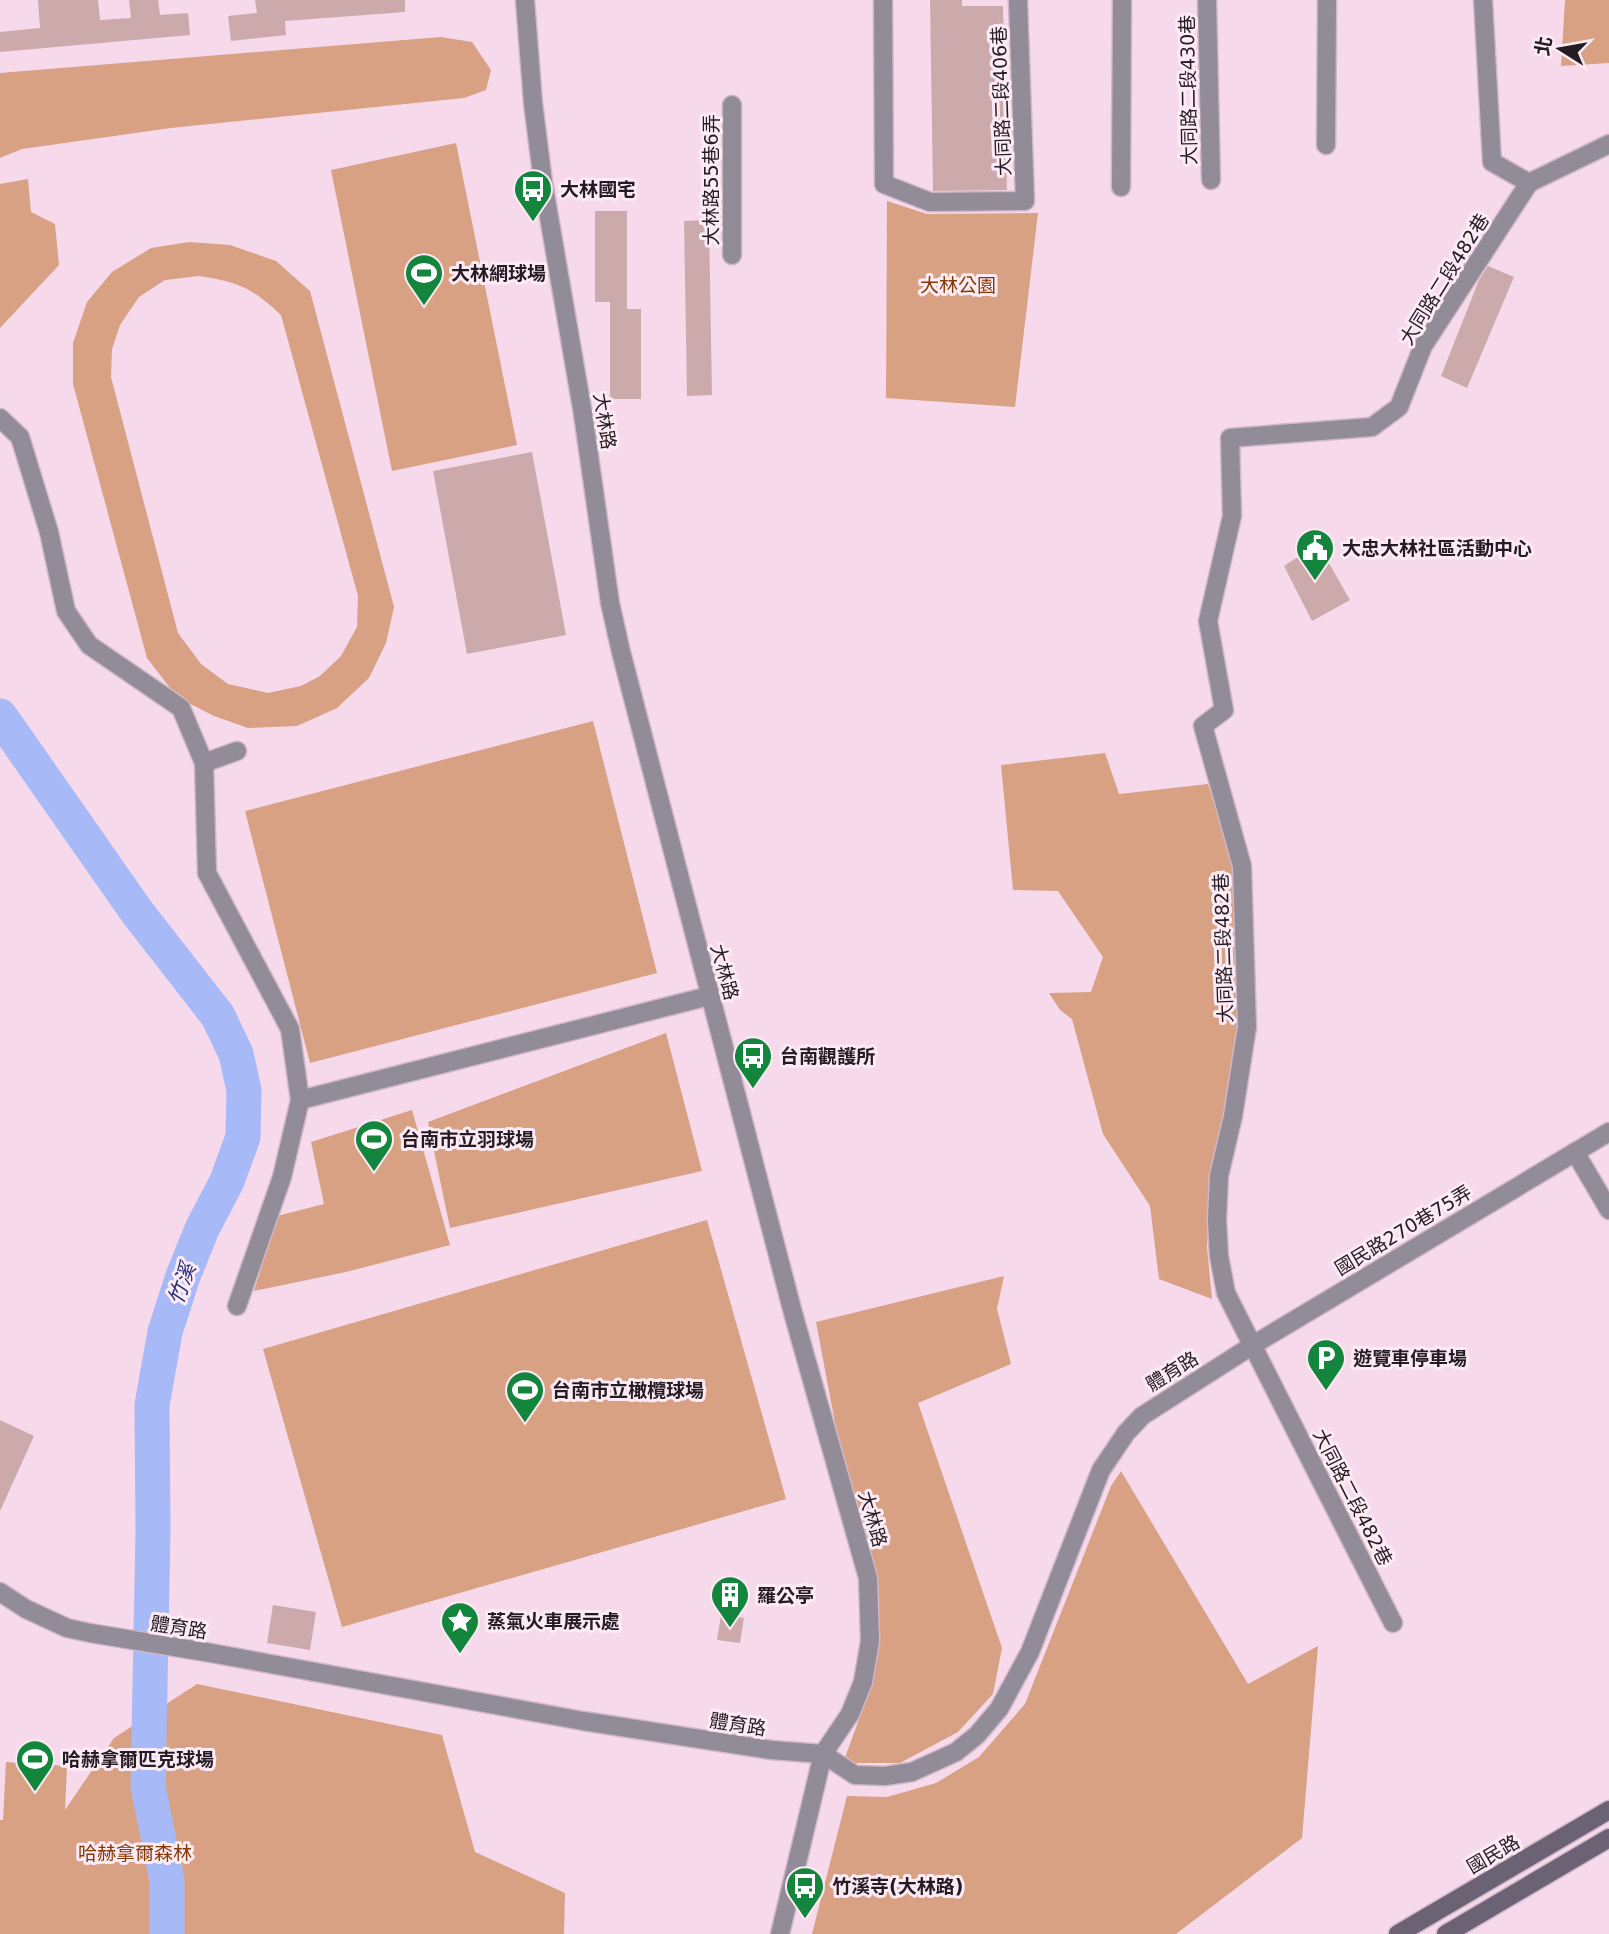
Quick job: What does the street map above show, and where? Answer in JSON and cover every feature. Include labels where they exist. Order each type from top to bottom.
[{"type":"street","name":"大林路","points":[[524,0],[543,182],[583,414],[610,603],[793,1314],[868,1577],[870,1641],[863,1682],[850,1714],[822,1754],[780,1934]]},
{"type":"street","name":"大同路二段406巷","points":[[883,0],[884,184],[930,202],[1025,201],[1018,0]]},
{"type":"street","points":[[1121,187],[1122,0]]},
{"type":"street","name":"大同路二段430巷","points":[[1207,0],[1211,180]]},
{"type":"street","points":[[1326,145],[1327,0]]},
{"type":"street","points":[[1483,0],[1492,162],[1529,183],[1609,144]]},
{"type":"street","name":"大林路55巷6弄","points":[[732,104],[732,256]]},
{"type":"street","name":"大同路二段482巷","points":[[1393,1623],[1226,1293],[1219,1256],[1219,1176],[1233,1115],[1247,1027],[1242,866],[1203,726],[1224,710],[1208,621],[1232,516],[1230,438],[1372,426],[1399,407],[1423,346],[1529,183]]},
{"type":"street","points":[[0,418],[20,437],[49,532],[66,611],[89,645],[181,708],[204,762],[207,873],[290,1029],[300,1100],[282,1177],[237,1306]]},
{"type":"street","points":[[204,762],[237,751]]},
{"type":"street","points":[[300,1100],[709,996]]},
{"type":"street","name":"國民路270巷75弄","points":[[1253,1345],[1609,1132]]},
{"type":"street","points":[[1576,1152],[1609,1210]]},
{"type":"street","name":"體育路","points":[[0,1592],[26,1609],[67,1628],[109,1637],[583,1721],[771,1750],[822,1754],[855,1775],[885,1776],[912,1772],[956,1752],[977,1735],[999,1709],[1020,1672],[1092,1490],[1112,1451],[1126,1433],[1142,1416],[1253,1345]]},
{"type":"street","name":"國民路","points":[[1398,1934],[1609,1810]]},
{"type":"street","points":[[1446,1934],[1609,1838]]},
{"type":"green space","points":[[1565,0],[1609,0],[1609,63],[1561,66]]},
{"type":"green space","points":[[441,37],[472,42],[491,70],[486,90],[464,98],[171,128],[22,149],[0,158],[0,73]]},
{"type":"green space","name":"大林網球場","points":[[456,143],[517,445],[392,471],[331,170]]},
{"type":"green space","points":[[28,179],[31,212],[55,224],[59,265],[0,328],[0,184]]},
{"type":"green space","name":"大林公園","points":[[887,201],[927,214],[1038,213],[1015,407],[886,398]]},
{"type":"green space","points":[[189,242],[230,245],[276,261],[310,291],[394,607],[386,643],[369,678],[337,708],[297,726],[248,728],[214,716],[177,697],[147,658],[73,384],[73,343],[87,302],[112,272],[151,248]],"holes":[[[199,276],[243,287],[281,315],[358,596],[357,627],[341,656],[320,676],[301,686],[268,693],[228,684],[201,664],[178,633],[111,377],[112,349],[120,325],[139,297],[165,280]]]},
{"type":"green space","points":[[593,721],[657,973],[310,1063],[245,811]]},
{"type":"green space","points":[[1105,753],[1119,794],[1208,784],[1237,870],[1243,1025],[1228,1119],[1211,1172],[1207,1247],[1212,1299],[1159,1279],[1150,1206],[1103,1134],[1072,1019],[1060,1010],[1049,993],[1091,992],[1103,957],[1058,891],[1013,890],[1001,765]]},
{"type":"green space","points":[[666,1033],[702,1171],[450,1228],[428,1122]]},
{"type":"green space","name":"台南市立羽球場","points":[[412,1110],[450,1245],[346,1272],[254,1291],[277,1216],[324,1204],[311,1142]]},
{"type":"green space","name":"台南市立橄欖球場","points":[[707,1220],[786,1499],[342,1627],[263,1349]]},
{"type":"green space","points":[[1004,1276],[997,1309],[1011,1364],[918,1403],[1002,1648],[993,1694],[958,1732],[900,1763],[843,1763],[873,1681],[874,1580],[845,1476],[816,1322]]},
{"type":"green space","points":[[1121,1471],[1248,1684],[1318,1646],[1302,1838],[1176,1934],[812,1934],[847,1796],[887,1797],[936,1783],[979,1757],[1025,1704],[1111,1486]]},
{"type":"green space","name":"哈赫拿爾森林","points":[[197,1684],[442,1735],[475,1852],[565,1893],[564,1934],[0,1934],[0,1820],[3,1820],[6,1762],[67,1766],[65,1810],[114,1738]]},
{"type":"building","points":[[38,0],[98,0],[100,20],[131,18],[129,0],[158,0],[160,15],[188,13],[190,35],[0,52],[0,32],[40,28]]},
{"type":"building","points":[[255,0],[405,0],[405,12],[285,21],[286,35],[231,41],[228,16],[257,13]]},
{"type":"building","points":[[930,0],[962,0],[962,6],[1003,6],[1007,190],[933,191]]},
{"type":"building","points":[[595,211],[627,211],[627,309],[641,309],[641,399],[610,399],[610,302],[595,302]]},
{"type":"building","points":[[709,220],[712,395],[687,396],[684,221]]},
{"type":"building","points":[[1488,266],[1514,277],[1467,388],[1441,376],[1479,280]]},
{"type":"building","points":[[532,452],[566,635],[467,654],[433,471]]},
{"type":"building","name":"大忠大林社區活動中心","points":[[1318,544],[1350,600],[1312,621],[1284,566]]},
{"type":"building","points":[[0,1420],[34,1436],[0,1511]]},
{"type":"building","points":[[273,1605],[316,1612],[310,1650],[267,1643]]},
{"type":"building","name":"羅公亭","points":[[721,1615],[744,1618],[740,1643],[717,1640]]},
{"type":"waterway","name":"竹溪","points":[[0,716],[137,912],[218,1016],[236,1054],[244,1090],[243,1137],[227,1181],[202,1229],[183,1276],[165,1332],[152,1405],[153,1531],[148,1787],[167,1880],[167,1934]]},
{"type":"place","name":"大林國宅","points":[[533,223]]},
{"type":"place","name":"大林網球場","points":[[424,307]]},
{"type":"place","name":"大忠大林社區活動中心","points":[[1315,582]]},
{"type":"place","name":"台南觀護所","points":[[753,1090]]},
{"type":"place","name":"台南市立羽球場","points":[[374,1173]]},
{"type":"place","name":"遊覽車停車場","points":[[1326,1392]]},
{"type":"place","name":"台南市立橄欖球場","points":[[525,1424]]},
{"type":"place","name":"羅公亭","points":[[730,1629]]},
{"type":"place","name":"蒸氣火車展示處","points":[[460,1655]]},
{"type":"place","name":"哈赫拿爾匹克球場","points":[[35,1793]]},
{"type":"place","name":"竹溪寺(大林路)","points":[[805,1920]]}]
